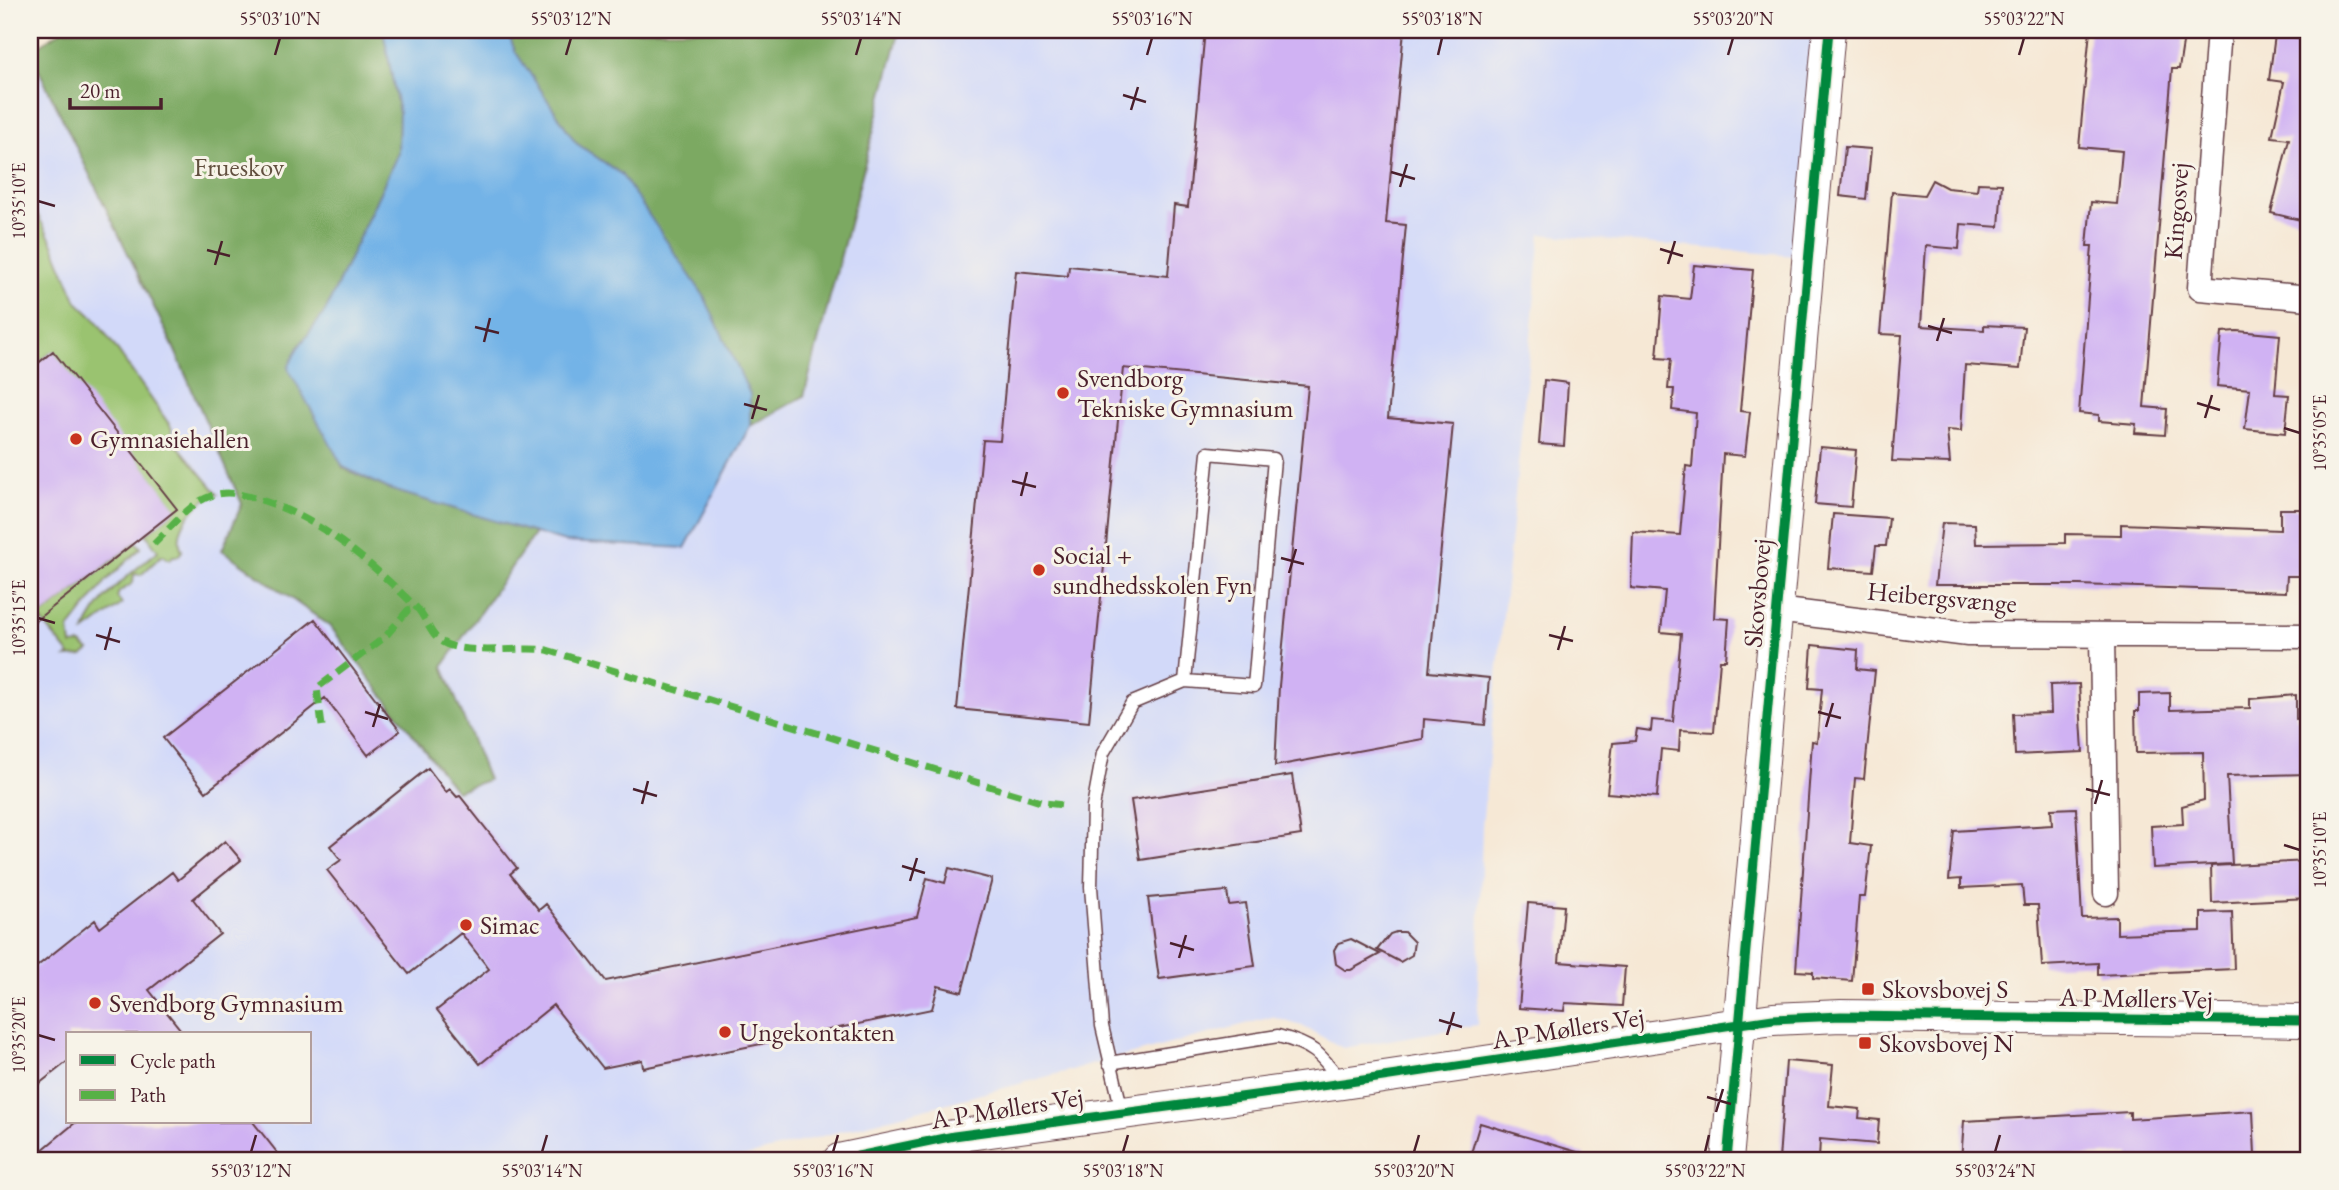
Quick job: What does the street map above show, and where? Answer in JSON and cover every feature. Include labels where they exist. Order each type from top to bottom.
[{"type":"street","name":"Skovsbovej","points":[[1727,1160],[1829,30]]},
{"type":"street","name":"Kingosvej","points":[[2219,30],[2200,288],[2309,298]]},
{"type":"street","name":"Heibergsvænge","points":[[1776,610],[1968,634],[2309,636]]},
{"type":"street","points":[[2102,636],[2106,893]]},
{"type":"street","name":"A P Møllers Vej","points":[[839,1160],[954,1136],[1343,1083],[1740,1023],[1841,1016],[2309,1021]]},
{"type":"lane","points":[[1122,1112],[1102,1026],[1091,887],[1093,807],[1103,753],[1132,703],[1185,681],[1254,686],[1274,459],[1208,453],[1185,681]]},
{"type":"lane","points":[[1110,1063],[1278,1036],[1305,1043],[1321,1054],[1343,1083]]},
{"type":"shaded area","points":[[61,30],[1828,30],[1795,256],[1541,234],[1482,827],[1477,1025],[1343,1048],[1302,1026],[1272,1017],[732,1160],[30,1160],[30,52]]},
{"type":"green space","name":"Frueskov","points":[[62,30],[383,30],[399,113],[398,153],[325,312],[297,349],[343,468],[389,489],[535,533],[443,666],[488,780],[456,791],[330,626],[222,550],[242,504],[173,346],[30,52]]},
{"type":"green space","points":[[507,30],[897,30],[898,37],[804,396],[750,426],[750,394],[621,174],[576,143],[515,51]]},
{"type":"green space","points":[[30,201],[52,242],[77,302],[96,320],[171,427],[174,441],[218,494],[202,502],[188,516],[180,534],[182,551],[178,556],[173,556],[170,560],[162,555],[141,575],[134,574],[133,583],[119,592],[117,597],[122,604],[84,632],[106,597],[158,551],[146,534],[176,509],[52,352],[30,370]]},
{"type":"green space","points":[[136,542],[141,548],[107,580],[69,629],[71,645],[81,644],[89,651],[82,656],[67,657],[70,655],[42,621],[30,630],[30,625]]},
{"type":"water","points":[[383,30],[507,30],[515,51],[576,143],[621,174],[704,296],[750,394],[750,426],[685,548],[565,542],[389,489],[343,467],[288,368],[297,349],[325,312],[398,153],[399,113]]},
{"type":"building","name":"Svendborg Tekniske Gymnasium","points":[[1205,30],[1404,30],[1386,223],[1406,225],[1388,418],[1453,424],[1429,672],[1489,678],[1485,725],[1424,719],[1423,739],[1275,766],[1279,686],[1308,386],[1123,368],[1089,722],[957,709],[983,440],[1000,441],[1016,271],[1068,276],[1069,266],[1168,276],[1174,205],[1188,207]]},
{"type":"building","points":[[2090,30],[2185,30],[2179,69],[2172,69],[2144,407],[2167,409],[2165,435],[2135,433],[2136,424],[2099,421],[2099,415],[2079,413],[2092,246],[2087,246],[2091,202],[2117,204],[2122,151],[2079,147]]},
{"type":"building","points":[[2275,35],[2309,39],[2309,222],[2271,213],[2289,139],[2272,137],[2284,82],[2269,80]]},
{"type":"building","points":[[1845,147],[1871,149],[1866,199],[1840,196]]},
{"type":"building","points":[[1932,180],[1947,188],[1977,191],[1978,183],[2002,184],[1999,227],[1961,224],[1959,249],[1926,246],[1921,326],[1984,330],[1984,325],[2024,327],[2020,369],[1965,365],[1961,431],[1947,430],[1950,463],[1892,461],[1902,335],[1880,334],[1892,192],[1924,195]]},
{"type":"building","points":[[1694,265],[1753,270],[1740,411],[1750,412],[1745,456],[1723,454],[1714,618],[1729,619],[1726,660],[1720,660],[1714,732],[1680,730],[1679,751],[1661,749],[1657,797],[1607,793],[1613,743],[1635,741],[1637,729],[1651,731],[1652,720],[1673,722],[1681,634],[1661,632],[1665,591],[1631,588],[1633,532],[1680,535],[1686,466],[1692,467],[1696,413],[1672,410],[1674,389],[1668,389],[1671,359],[1657,358],[1662,296],[1690,299]]},
{"type":"building","points":[[2222,332],[2280,335],[2275,394],[2289,395],[2285,433],[2245,429],[2250,389],[2217,386]]},
{"type":"building","name":"Gymnasiehallen","points":[[53,351],[177,509],[30,625],[30,370]]},
{"type":"building","points":[[1544,380],[1568,383],[1564,446],[1539,444]]},
{"type":"building","points":[[1820,447],[1856,450],[1851,507],[1815,504]]},
{"type":"building","points":[[2280,509],[2309,509],[2309,576],[2287,576],[2286,592],[2079,585],[1935,585],[1942,523],[1975,524],[1976,544],[2065,543],[2065,534],[2121,535],[2121,524],[2280,530]]},
{"type":"building","points":[[1833,514],[1889,518],[1886,546],[1876,546],[1873,571],[1828,568]]},
{"type":"building","points":[[315,619],[400,731],[368,755],[325,698],[206,792],[163,738]]},
{"type":"building","points":[[1812,645],[1858,650],[1857,669],[1875,671],[1864,779],[1855,778],[1850,843],[1871,846],[1865,897],[1859,897],[1852,981],[1813,978],[1813,972],[1796,971],[1812,741],[1817,742],[1822,689],[1809,688]]},
{"type":"building","points":[[2079,684],[2083,752],[2015,755],[2013,714],[2051,713],[2050,685]]},
{"type":"building","points":[[2170,693],[2170,710],[2250,708],[2250,699],[2296,695],[2296,719],[2309,718],[2309,774],[2227,776],[2232,864],[2153,868],[2151,826],[2183,824],[2182,806],[2204,800],[2203,752],[2136,753],[2135,711],[2139,711],[2139,694]]},
{"type":"building","name":"Simac","points":[[428,768],[446,792],[450,789],[457,797],[460,796],[517,868],[510,874],[539,910],[546,904],[606,981],[917,917],[927,878],[945,883],[949,868],[992,879],[962,992],[938,986],[932,1009],[643,1068],[642,1060],[603,1068],[553,1005],[480,1064],[437,1010],[489,969],[461,933],[409,974],[327,870],[341,860],[330,846]]},
{"type":"building","points":[[1292,775],[1301,835],[1140,860],[1131,800]]},
{"type":"building","points":[[2076,808],[2082,918],[2117,917],[2117,934],[2201,931],[2201,913],[2232,912],[2234,969],[2098,975],[2098,963],[2042,966],[2038,905],[2024,905],[2022,885],[1961,888],[1961,879],[1949,880],[1954,831],[2052,825],[2051,809]]},
{"type":"building","points":[[225,841],[241,860],[193,899],[220,934],[149,990],[182,1032],[66,1032],[66,1063],[30,1091],[30,972],[95,920],[100,928],[172,872],[178,880]]},
{"type":"building","points":[[2309,861],[2309,898],[2212,903],[2211,866]]},
{"type":"building","points":[[1227,891],[1229,905],[1246,903],[1255,966],[1159,979],[1148,898]]},
{"type":"building","points":[[1528,903],[1564,906],[1559,962],[1625,967],[1622,1006],[1565,1003],[1564,1011],[1519,1008]]},
{"type":"building","points":[[1404,932],[1414,942],[1412,955],[1400,962],[1377,950],[1390,934]]},
{"type":"building","points":[[1351,939],[1380,954],[1351,970],[1345,970],[1336,964],[1334,950],[1338,943]]},
{"type":"building","points":[[1786,1061],[1833,1065],[1829,1106],[1860,1109],[1859,1118],[1879,1120],[1877,1144],[1820,1139],[1819,1160],[1779,1160]]},
{"type":"building","points":[[2253,1111],[2255,1155],[2152,1160],[2130,1160],[2130,1154],[1961,1160],[1964,1121],[2130,1112],[2130,1119]]},
{"type":"building","points":[[1480,1123],[1584,1154],[1584,1160],[1469,1160]]},
{"type":"building","points":[[74,1124],[255,1124],[283,1160],[30,1160]]},
{"type":"marked path","points":[[154,544],[203,499],[224,493],[245,495],[286,510],[328,532],[365,560],[417,608]]},
{"type":"marked path","points":[[322,726],[317,688],[385,637],[408,610],[417,608],[436,637],[448,645],[475,650],[547,650],[1044,803],[1064,805]]},
{"type":"cycle path","points":[[1727,1160],[1829,30]]},
{"type":"cycle path","points":[[839,1160],[954,1136],[1343,1083],[1773,1019],[1841,1016],[2309,1021]]},
{"type":"place","name":"Svendborg Tekniske Gymnasium","points":[[1063,393]]},
{"type":"place","name":"Gymnasiehallen","points":[[76,439]]},
{"type":"place","name":"Social + sundhedsskolen Fyn","points":[[1039,570]]},
{"type":"place","name":"Simac","points":[[466,925]]},
{"type":"place","name":"Skovsbovej S","points":[[1868,989]]},
{"type":"place","name":"Svendborg Gymnasium","points":[[95,1003]]},
{"type":"place","name":"Ungekontakten","points":[[725,1032]]},
{"type":"place","name":"Skovsbovej N","points":[[1865,1043]]}]
